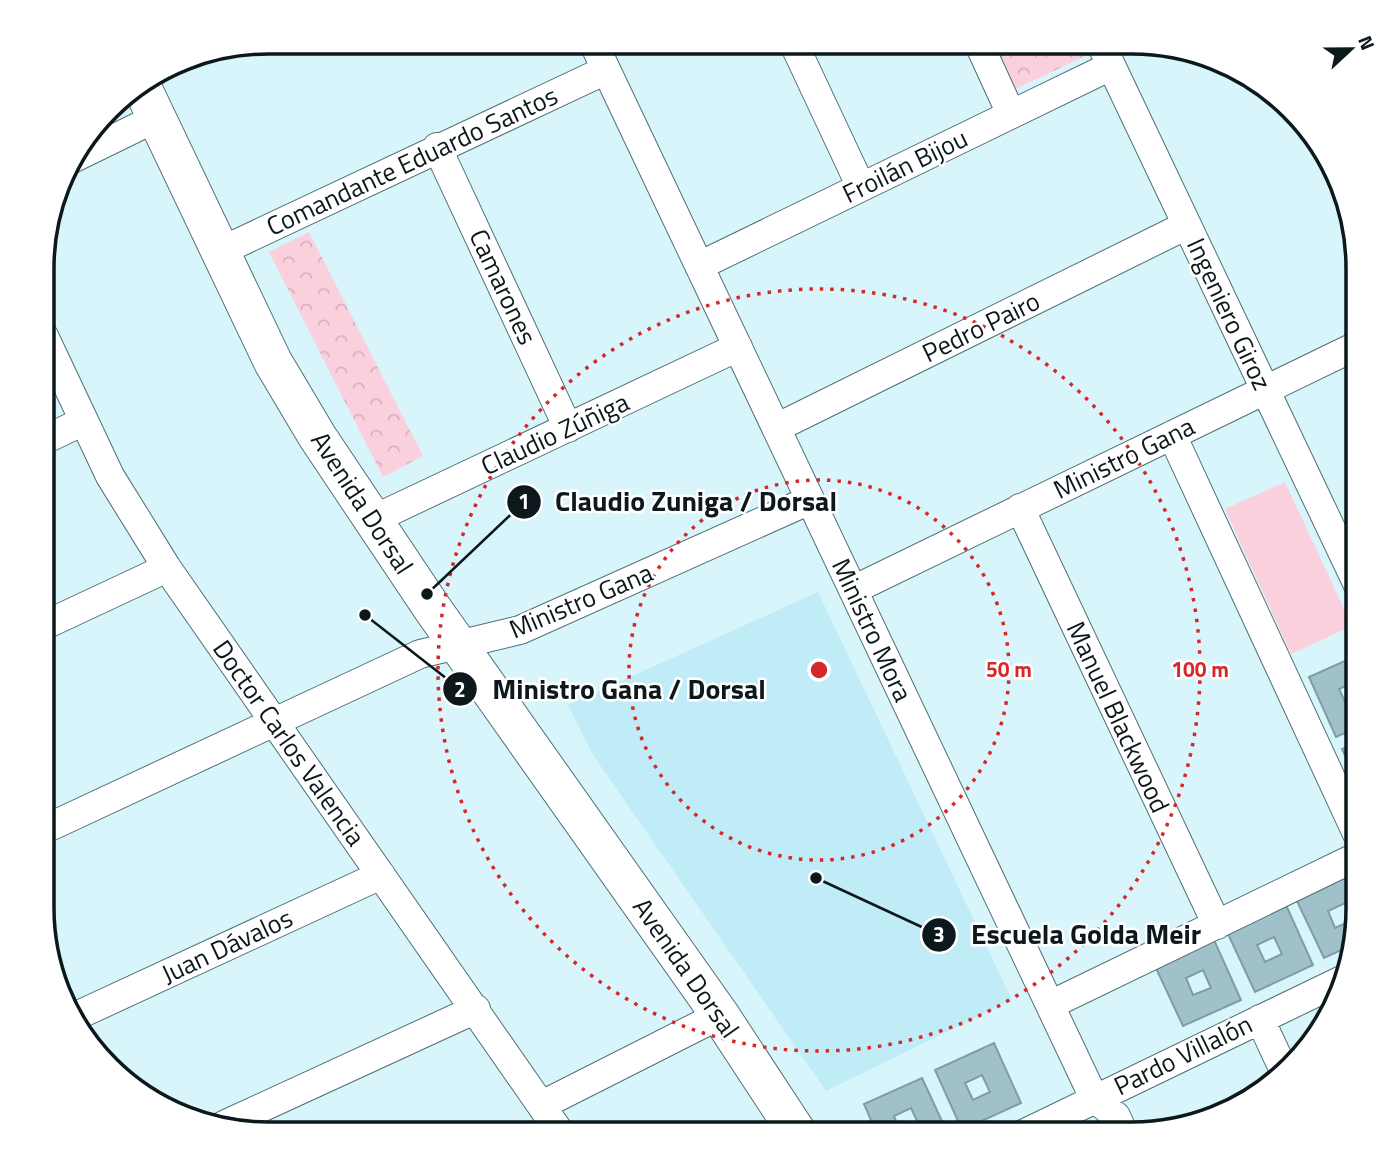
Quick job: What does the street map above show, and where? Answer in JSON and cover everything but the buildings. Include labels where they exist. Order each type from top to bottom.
[{"type":"street","name":"Ministro Mora","points":[[599,54],[1094,1098],[1118,1121]]},
{"type":"street","points":[[799,55],[861,187]]},
{"type":"street","points":[[984,55],[1011,114]]},
{"type":"street","name":"Froilán Bijou","points":[[699,266],[1011,114],[1104,55]]},
{"type":"street","name":"Ingeniero Giroz","points":[[1105,55],[1345,560]]},
{"type":"street","name":"Comandante Eduardo Santos","points":[[219,253],[437,147],[606,70]]},
{"type":"street","points":[[97,140],[149,102]]},
{"type":"street","name":"Avenida Dorsal","points":[[149,102],[219,253],[292,396],[372,520],[720,1015],[790,1121]]},
{"type":"street","name":"Camarones","points":[[437,147],[568,428]]},
{"type":"street","name":"Pedro Pairo","points":[[776,428],[1187,225]]},
{"type":"street","name":"Claudio Zúñiga","points":[[372,520],[738,347]]},
{"type":"street","name":"Ministro Gana","points":[[852,590],[1345,351]]},
{"type":"street","name":"Doctor Carlos Valencia","points":[[54,358],[110,476],[167,568],[553,1122]]},
{"type":"street","points":[[54,435],[83,421]]},
{"type":"street","points":[[1172,435],[1346,810]]},
{"type":"street","name":"Ministro Gana","points":[[55,824],[420,654],[520,630],[810,500]]},
{"type":"street","name":"Manuel Blackwood","points":[[1020,509],[1217,925]]},
{"type":"street","points":[[55,621],[167,568]]},
{"type":"street","points":[[1050,1005],[1346,862]]},
{"type":"street","name":"Juan Dávalos","points":[[82,1013],[381,875]]},
{"type":"street","name":"Pardo Villalón","points":[[1048,1121],[1331,985]]},
{"type":"street","points":[[237,1119],[476,1009]]},
{"type":"street","points":[[542,1105],[720,1015]]},
{"type":"street","points":[[1260,1019],[1280,1062]]},
{"type":"shaded area","points":[[818,592],[1012,1000],[826,1091],[593,755],[568,705]]},
{"type":"green space","points":[[995,55],[1088,55],[1011,91]]},
{"type":"green space","points":[[309,232],[423,456],[383,477],[269,252]]},
{"type":"green space","points":[[1285,482],[1346,612],[1346,629],[1291,654],[1225,509]]},
{"type":"place","name":"Claudio Zuniga / Dorsal","points":[[427,594]]},
{"type":"place","name":"Ministro Gana / Dorsal","points":[[365,615]]},
{"type":"place","name":"Escuela Golda Meir","points":[[816,878]]}]
